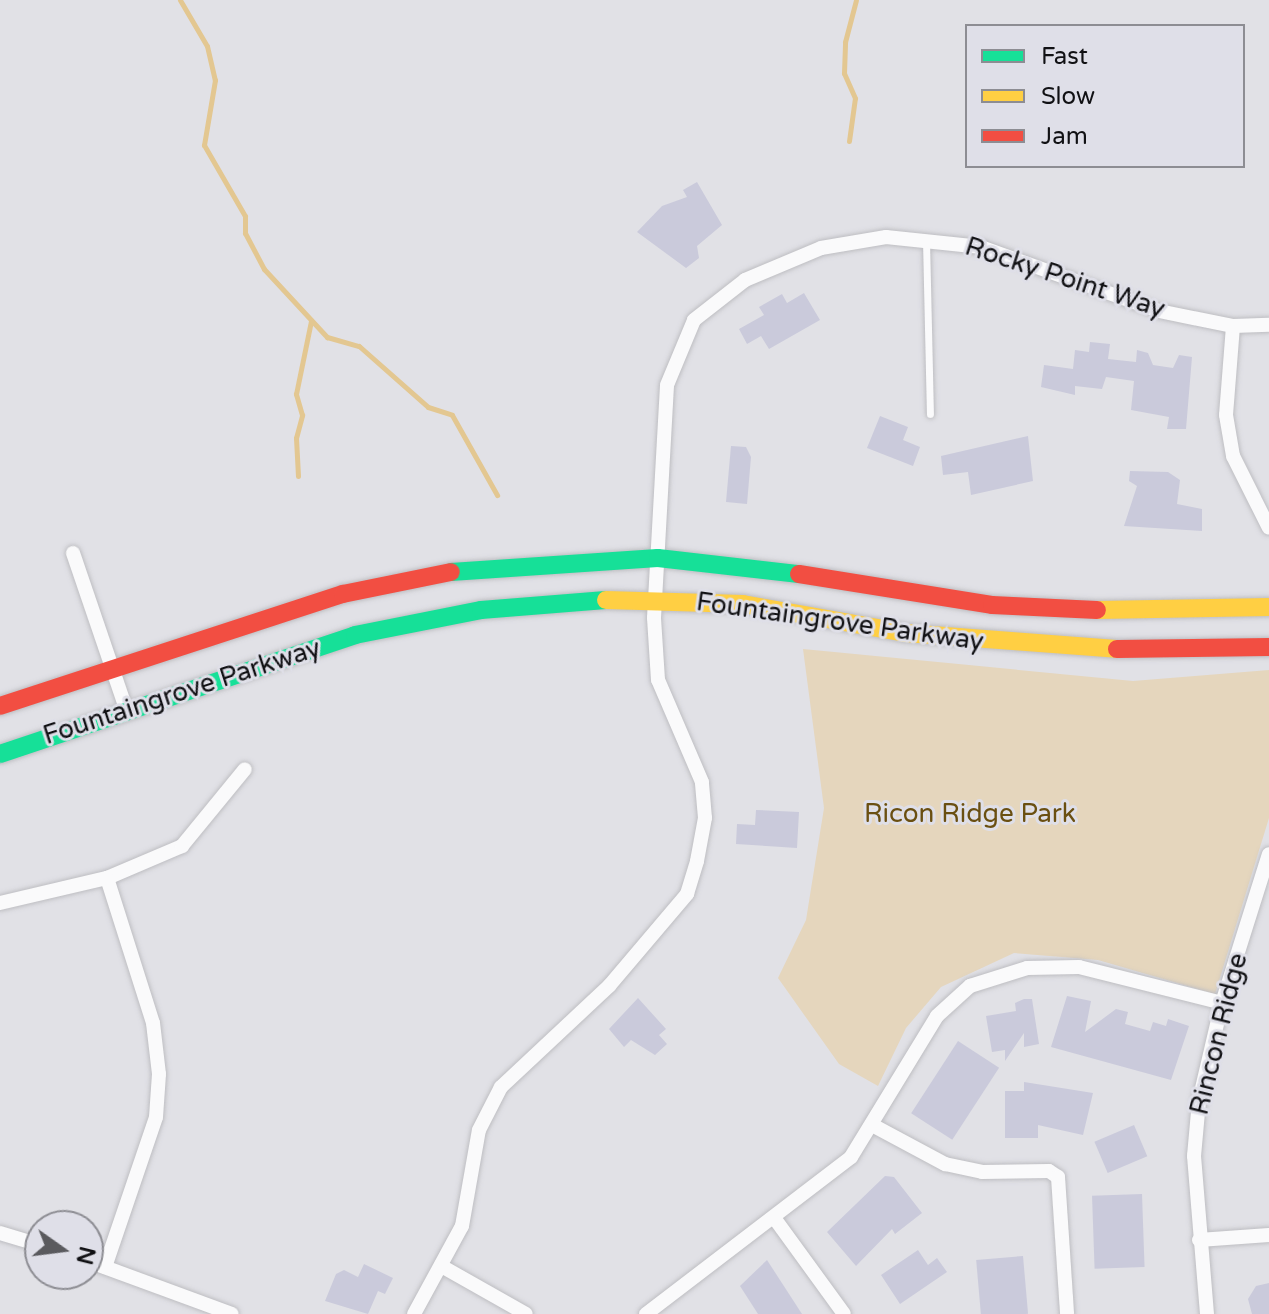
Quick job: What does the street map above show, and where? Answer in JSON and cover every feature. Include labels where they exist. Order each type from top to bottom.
[{"type":"main road","name":"Fountaingrove Parkway","points":[[0,706],[113,667],[393,581],[476,567],[658,558],[746,565],[992,605],[1130,611],[1269,607]]},
{"type":"main road","name":"Fountaingrove Parkway","points":[[0,754],[126,709],[355,635],[481,610],[656,598],[743,604],[990,645],[1128,653],[1269,647]]},
{"type":"street","name":"Rocky Point Way","points":[[414,1314],[443,1267],[462,1226],[479,1130],[501,1087],[609,986],[687,894],[705,818],[702,782],[658,680],[656,598],[667,385],[694,320],[745,280],[821,248],[926,238],[981,247],[1094,291],[1233,326],[1269,325]]},
{"type":"street","points":[[1233,326],[1226,401],[1231,443],[1254,506],[1269,528]]},
{"type":"street","points":[[73,553],[126,709]]},
{"type":"street","points":[[0,903],[107,878],[182,846],[245,769]]},
{"type":"street","name":"Rincon Ridge","points":[[1207,1314],[1194,1156],[1199,1101],[1222,1003],[1269,854]]},
{"type":"street","points":[[107,878],[153,1023],[159,1074],[156,1117],[105,1267],[232,1314]]},
{"type":"street","points":[[646,1314],[775,1219],[851,1157],[874,1126],[937,1016],[970,986],[997,974],[1079,967],[1222,1003]]},
{"type":"street","points":[[874,1126],[945,1164],[998,1173],[1049,1171],[1058,1177],[1067,1314]]},
{"type":"street","points":[[775,1219],[844,1314]]},
{"type":"street","points":[[0,1233],[24,1240]]},
{"type":"street","points":[[1199,1240],[1269,1235]]},
{"type":"street","points":[[443,1267],[526,1314]]},
{"type":"lane","points":[[926,238],[930,414]]},
{"type":"green space","name":"Ricon Ridge Park","points":[[803,649],[1133,681],[1269,670],[1269,818],[1215,994],[1098,960],[1014,953],[941,987],[906,1028],[878,1086],[839,1064],[778,978],[806,920],[824,808]]},
{"type":"building","points":[[697,182],[722,225],[697,246],[699,258],[686,268],[637,232],[662,206],[687,197],[683,190]]},
{"type":"building","points":[[804,293],[820,320],[769,349],[761,336],[747,344],[739,329],[764,315],[759,307],[782,294],[787,303]]},
{"type":"building","points":[[1090,342],[1110,344],[1108,359],[1136,362],[1137,350],[1148,353],[1153,365],[1173,368],[1179,355],[1192,357],[1186,429],[1167,429],[1169,417],[1131,410],[1134,381],[1106,377],[1102,389],[1075,386],[1075,395],[1041,387],[1044,365],[1073,369],[1075,350],[1089,352]]},
{"type":"building","points":[[880,416],[908,427],[903,440],[920,447],[913,466],[867,448]]},
{"type":"building","points":[[1028,436],[1033,481],[971,495],[968,472],[943,475],[941,456]]},
{"type":"building","points":[[731,446],[746,447],[751,457],[747,504],[726,502]]},
{"type":"building","points":[[1130,471],[1168,472],[1180,480],[1177,504],[1202,509],[1202,531],[1124,526],[1137,486],[1129,481]]},
{"type":"building","points":[[756,810],[799,812],[797,848],[736,844],[737,824],[755,825]]},
{"type":"building","points":[[1067,996],[1091,1001],[1085,1032],[1116,1009],[1128,1012],[1125,1024],[1150,1031],[1153,1022],[1166,1026],[1168,1019],[1189,1026],[1171,1080],[1051,1047]]},
{"type":"building","points":[[638,998],[666,1029],[659,1035],[667,1044],[655,1055],[631,1040],[624,1047],[609,1029]]},
{"type":"building","points":[[1032,999],[1039,1044],[1024,1047],[1024,1033],[1005,1061],[1005,1050],[992,1052],[986,1016],[1016,1011],[1015,1003]]},
{"type":"building","points":[[958,1041],[999,1068],[952,1140],[911,1113]]},
{"type":"building","points":[[1024,1082],[1093,1093],[1083,1135],[1038,1125],[1038,1138],[1005,1138],[1005,1091],[1024,1091]]},
{"type":"building","points":[[1134,1125],[1147,1156],[1108,1173],[1094,1142]]},
{"type":"building","points":[[885,1176],[894,1177],[922,1213],[895,1234],[892,1229],[856,1266],[827,1232]]},
{"type":"building","points":[[1142,1194],[1145,1267],[1095,1269],[1092,1196]]},
{"type":"building","points":[[918,1250],[928,1265],[937,1258],[947,1272],[900,1304],[881,1275]]},
{"type":"building","points":[[1023,1256],[1028,1314],[981,1314],[976,1260]]},
{"type":"building","points":[[767,1260],[802,1314],[758,1314],[740,1286]]},
{"type":"building","points":[[364,1264],[393,1278],[385,1294],[378,1291],[368,1314],[325,1301],[336,1274],[344,1270],[358,1277]]},
{"type":"building","points":[[1269,1283],[1269,1314],[1252,1314],[1248,1299],[1256,1286]]},
{"type":"waterway","points":[[180,0],[207,46],[215,80],[204,145],[245,216],[245,233],[264,269],[327,337],[359,346],[428,407],[452,415],[497,495]]},
{"type":"waterway","points":[[849,141],[855,98],[844,73],[845,42],[856,0]]},
{"type":"waterway","points":[[298,476],[296,438],[302,415],[296,394],[311,321]]},
{"type":"traffic: fast","points":[[451,572],[658,558],[799,574]]},
{"type":"traffic: fast","points":[[0,754],[355,635],[481,610],[606,600]]},
{"type":"traffic: slow","points":[[606,600],[743,604],[905,633],[1117,649]]},
{"type":"traffic: slow","points":[[1097,610],[1269,607]]},
{"type":"traffic: jam","points":[[0,706],[343,594],[451,572]]},
{"type":"traffic: jam","points":[[799,574],[992,605],[1097,610]]},
{"type":"traffic: jam","points":[[1117,649],[1269,647]]}]
